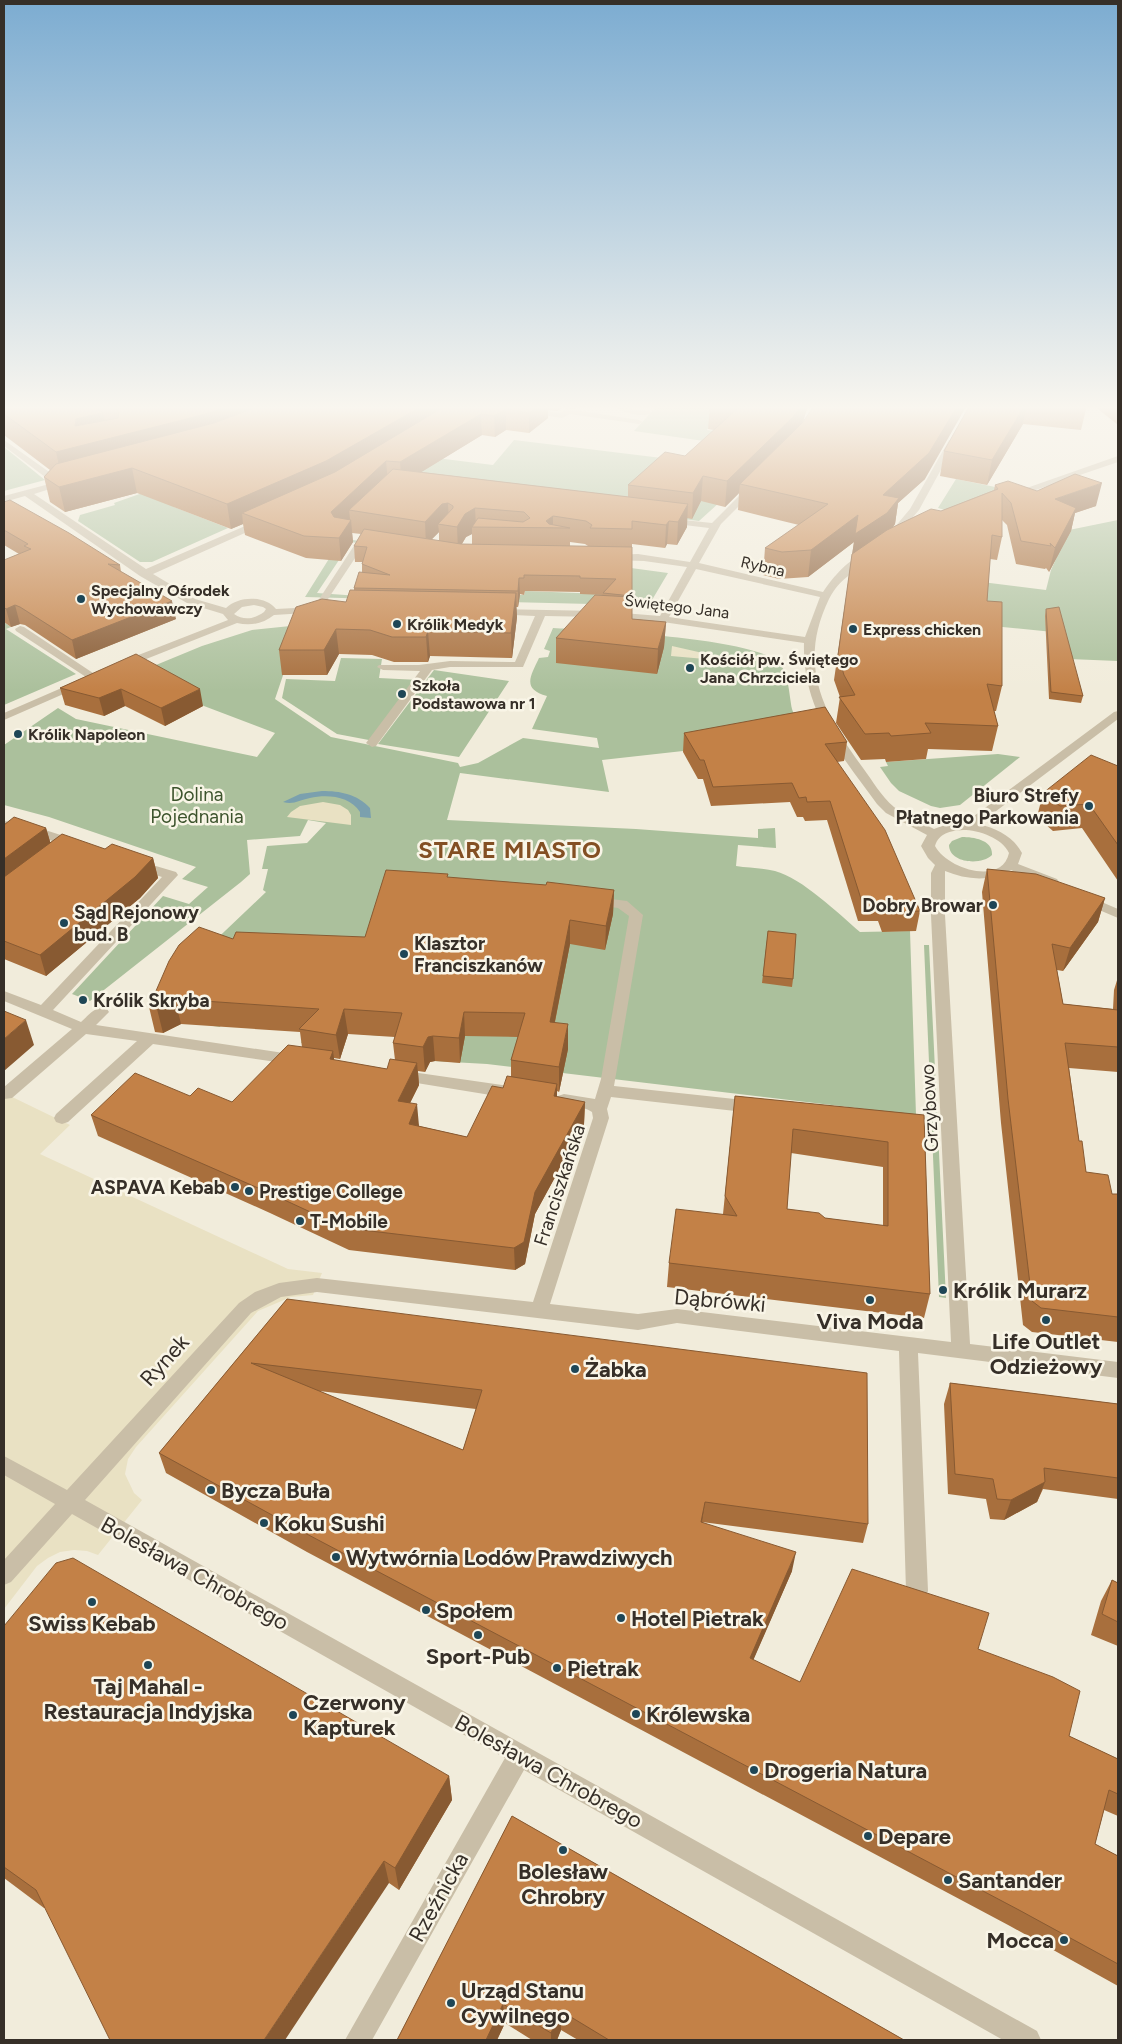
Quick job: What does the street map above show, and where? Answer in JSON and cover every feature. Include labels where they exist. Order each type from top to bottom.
[{"type":"street","points":[[35,500],[144,574],[191,601],[232,616],[256,621],[266,617],[271,612],[323,610],[321,602],[366,541],[347,538]]},
{"type":"street","points":[[663,619],[716,526],[740,500]]},
{"type":"street","points":[[904,536],[887,543],[914,510],[919,500]]},
{"type":"street","points":[[1009,500],[1020,505]]},
{"type":"street","points":[[144,574],[270,518]]},
{"type":"street","points":[[658,518],[716,526]]},
{"type":"street","points":[[873,552],[842,574],[825,595],[809,641],[809,668],[815,693],[827,721],[881,801],[890,810],[934,834]]},
{"type":"street","name":"Rybna","points":[[599,554],[647,558],[694,565],[825,595]]},
{"type":"street","points":[[232,616],[234,606],[254,602],[266,604],[271,609],[271,612]]},
{"type":"street","name":"Świętego Jana","points":[[488,612],[598,614],[663,619],[809,641]]},
{"type":"street","points":[[383,667],[450,664],[519,665],[541,613]]},
{"type":"street","points":[[4,717],[232,616]]},
{"type":"street","points":[[20,629],[102,674]]},
{"type":"street","points":[[372,743],[427,669],[427,666]]},
{"type":"street","points":[[969,826],[1118,714]]},
{"type":"street","points":[[4,825],[30,830],[88,848]]},
{"type":"street","points":[[969,826],[990,830],[1007,841],[1014,853],[1014,859],[1010,865],[995,873],[979,874],[962,872],[942,864],[935,858],[928,846],[934,834],[948,827],[969,826]]},
{"type":"street","points":[[56,854],[71,842]]},
{"type":"street","points":[[43,1012],[171,875],[124,860]]},
{"type":"street","name":"Grzybowo","points":[[942,864],[938,873],[938,915],[961,1350]]},
{"type":"street","points":[[1010,865],[1118,914]]},
{"type":"street","points":[[579,900],[622,904],[636,915],[618,1030],[605,1091],[599,1109]]},
{"type":"street","points":[[4,996],[83,1028],[311,1062]]},
{"type":"street","points":[[6,1094],[102,1012]]},
{"type":"street","points":[[62,1118],[150,1038]]},
{"type":"street","points":[[380,1072],[527,1094]]},
{"type":"street","points":[[605,1091],[764,1108]]},
{"type":"street","name":"Franciszkańska","points":[[539,1310],[601,1118],[599,1109],[590,1104],[546,1097]]},
{"type":"street","name":"Rynek","points":[[4,1575],[245,1308],[257,1299],[271,1293],[302,1285],[317,1285]]},
{"type":"street","name":"Dąbrówki","points":[[317,1285],[638,1322],[677,1316],[1118,1370]]},
{"type":"street","points":[[908,1345],[918,1591]]},
{"type":"street","points":[[4,1465],[69,1503]]},
{"type":"street","name":"Bolesława Chrobrego","points":[[69,1503],[1028,2040]]},
{"type":"street","name":"Rzeźnicka","points":[[358,2040],[520,1754]]},
{"type":"green space","points":[[121,500],[171,500],[174,507],[228,528],[152,562],[140,562],[78,521],[80,515],[115,505],[114,503]]},
{"type":"green space","points":[[533,500],[722,500],[699,521]]},
{"type":"green space","points":[[943,500],[972,500],[945,510],[938,508]]},
{"type":"green space","points":[[1118,520],[1118,661],[1069,659],[1063,633],[982,625],[982,582],[1046,590],[1051,570],[1069,530]]},
{"type":"green space","points":[[342,538],[359,541],[358,543],[351,542],[317,593],[416,600],[305,597]]},
{"type":"green space","points":[[631,568],[668,573],[652,600],[633,605],[463,601],[495,594],[524,595],[525,591],[631,595]]},
{"type":"green space","points":[[4,622],[11,627],[6,629],[76,674],[4,705]]},
{"type":"green space","name":"Dolina Pojednania","points":[[300,625],[275,699],[331,737],[458,763],[460,767],[478,763],[523,738],[599,748],[597,738],[532,729],[547,696],[534,690],[530,682],[531,677],[539,658],[548,657],[550,651],[544,649],[553,628],[635,633],[706,641],[763,654],[778,662],[782,666],[788,684],[792,709],[802,729],[692,750],[602,760],[609,792],[460,773],[447,820],[636,829],[758,838],[758,829],[775,828],[776,848],[738,845],[736,866],[770,870],[786,875],[820,897],[860,932],[910,931],[916,1115],[487,1064],[398,1059],[405,1033],[383,1030],[382,1036],[348,1033],[344,1044],[301,1043],[305,1031],[223,1021],[220,1027],[213,1026],[215,1021],[190,1019],[177,1026],[184,970],[266,892],[263,890],[268,869],[262,869],[267,846],[307,843],[326,823],[308,820],[300,836],[247,840],[250,874],[241,882],[90,1001],[72,994],[163,896],[189,904],[208,887],[182,879],[196,867],[49,817],[4,805],[4,745],[58,708],[76,719],[257,757],[275,733],[204,706],[139,672],[202,646],[252,630]]},
{"type":"green space","points":[[341,658],[382,659],[379,678],[419,680],[374,741],[337,734],[282,698],[286,679],[335,681]]},
{"type":"green space","points":[[434,670],[509,681],[459,757],[378,744]]},
{"type":"green space","points":[[998,754],[1020,757],[960,805],[940,808],[931,806],[899,791],[880,767],[888,766],[886,762]]},
{"type":"green space","points":[[962,837],[982,840],[989,846],[992,855],[981,861],[966,861],[954,856],[950,851],[949,845],[952,841]]},
{"type":"green space","points":[[924,945],[929,945],[946,1298],[939,1297]]},
{"type":"shaded area","points":[[672,646],[738,661],[739,662],[671,656]]},
{"type":"shaded area","points":[[323,802],[340,805],[348,810],[351,815],[351,825],[287,817],[300,806]]},
{"type":"shaded area","points":[[6,1094],[70,1125],[40,1154],[288,1269],[322,1273],[313,1295],[291,1297],[258,1311],[136,1447],[128,1459],[125,1474],[134,1493],[142,1500],[98,1555],[87,1551],[74,1550],[60,1552],[48,1558],[37,1566],[4,1609],[4,1096]]},
{"type":"water","points":[[322,791],[342,793],[360,799],[370,808],[371,818],[360,817],[360,812],[356,807],[344,799],[331,796],[306,799],[293,803],[283,802],[300,794]]},
{"type":"building","points":[[11,500],[69,533],[120,565],[108,564],[172,601],[72,640],[20,607],[15,605],[6,609],[4,607],[4,560],[31,549],[24,546],[28,544],[4,530],[4,502]]},
{"type":"building","points":[[217,500],[235,500],[227,504]]},
{"type":"building","points":[[271,500],[344,500],[331,512],[334,517],[351,520],[339,538],[304,536],[242,513]]},
{"type":"building","points":[[359,500],[658,500],[688,504],[678,522],[669,521],[666,525],[632,521],[632,529],[590,528],[592,525],[586,521],[553,516],[546,521],[549,524],[570,528],[472,527],[478,518],[523,522],[530,518],[524,512],[475,508],[465,514],[457,527],[438,524],[453,508],[448,503],[442,504],[425,522],[349,510]]},
{"type":"building","points":[[812,500],[897,500],[887,513],[855,534],[858,515],[811,550],[782,552],[765,548],[828,504]]},
{"type":"building","points":[[968,500],[1002,500],[1002,537],[992,535],[987,601],[1002,602],[1002,686],[987,684],[998,726],[925,723],[931,733],[891,736],[889,733],[865,734],[839,697],[855,695],[844,675],[838,655],[852,554],[887,530],[931,509],[941,511]]},
{"type":"building","points":[[1009,500],[1058,500],[1076,508],[1055,548],[1050,543],[1051,546],[1021,541]]},
{"type":"building","points":[[364,529],[461,544],[632,547],[632,596],[603,593],[616,579],[580,578],[580,576],[524,575],[524,578],[519,578],[518,591],[354,588],[359,572],[390,575],[362,564],[367,547],[354,546]]},
{"type":"building","points":[[350,590],[516,593],[511,633],[428,631],[426,637],[392,637],[370,630],[336,629],[324,650],[279,650],[296,607],[322,599],[346,602]]},
{"type":"building","points":[[595,595],[632,597],[632,619],[666,622],[658,649],[556,638]]},
{"type":"building","points":[[1059,607],[1083,696],[1051,692],[1046,609]]},
{"type":"building","points":[[136,654],[200,689],[161,708],[121,689],[99,698],[60,688]]},
{"type":"building","points":[[825,707],[847,742],[825,744],[885,830],[920,911],[886,912],[882,901],[862,902],[830,801],[807,802],[806,797],[799,798],[792,783],[713,787],[704,760],[700,760],[684,733]]},
{"type":"building","points":[[1091,755],[1118,766],[1118,845],[1089,804],[1060,806],[1043,793]]},
{"type":"building","points":[[14,817],[46,828],[4,859],[4,825]]},
{"type":"building","points":[[62,834],[105,849],[112,844],[153,858],[135,877],[40,955],[4,941],[4,877]]},
{"type":"building","points":[[987,869],[1036,874],[1105,898],[1070,948],[1052,944],[1063,1004],[1118,1010],[1118,1047],[1065,1043],[1079,1141],[1082,1141],[1086,1172],[1108,1175],[1112,1194],[1118,1194],[1118,1317],[1041,1308],[1032,1301],[1008,1099]]},
{"type":"building","points":[[386,870],[448,874],[447,877],[546,885],[547,882],[614,890],[606,926],[570,920],[550,1022],[568,1024],[559,1067],[511,1060],[525,1013],[464,1012],[459,1038],[428,1037],[423,1047],[393,1043],[402,1013],[344,1009],[336,1035],[299,1029],[319,1009],[175,999],[157,1009],[149,1007],[169,961],[179,945],[199,927],[233,939],[236,932],[365,937]]},
{"type":"building","points":[[768,931],[796,934],[793,979],[763,976]]},
{"type":"building","points":[[4,1011],[26,1020],[4,1039]]},
{"type":"building","points":[[288,1045],[333,1051],[330,1059],[387,1069],[390,1059],[417,1063],[398,1101],[417,1104],[409,1124],[467,1137],[492,1086],[503,1088],[507,1076],[557,1084],[554,1096],[585,1102],[535,1192],[524,1242],[514,1248],[345,1228],[91,1115],[135,1073],[190,1096],[198,1088],[232,1102]]},
{"type":"building","points":[[735,1096],[924,1115],[930,1294],[669,1263],[676,1209],[737,1216],[725,1196]],"holes":[[[793,1129],[888,1142],[888,1226],[825,1218],[819,1213],[787,1209]]]},
{"type":"building","points":[[287,1299],[867,1373],[868,1524],[705,1502],[701,1522],[796,1552],[750,1658],[800,1682],[852,1569],[989,1613],[978,1649],[1053,1677],[1080,1691],[1069,1736],[1118,1759],[1118,1794],[1109,1790],[1095,1844],[1118,1856],[1118,1964],[303,1532],[159,1453]],"holes":[[[251,1363],[482,1390],[463,1450]]]},
{"type":"building","points":[[950,1383],[1118,1404],[1118,1478],[1044,1468],[1045,1482],[1011,1500],[997,1499],[993,1479],[955,1474]]},
{"type":"building","points":[[73,1558],[449,1776],[395,1868],[384,1861],[264,2040],[110,2040],[36,1890],[4,1867],[4,1626],[56,1563]]},
{"type":"building","points":[[1112,1580],[1118,1583],[1118,1622],[1102,1614]]},
{"type":"building","points":[[512,1816],[904,2040],[609,2040],[561,2011],[551,2033],[503,2004],[486,2040],[397,2040]]},
{"type":"place","name":"Specjalny Ośrodek Wychowawczy","points":[[81,599]]},
{"type":"place","name":"Królik Medyk","points":[[397,624]]},
{"type":"place","name":"Express chicken","points":[[853,629]]},
{"type":"place","name":"Kościół pw. Świętego Jana Chrzciciela","points":[[690,668]]},
{"type":"place","name":"Szkoła Podstawowa nr 1","points":[[402,694]]},
{"type":"place","name":"Królik Napoleon","points":[[18,734]]},
{"type":"place","name":"Biuro Strefy Płatnego Parkowania","points":[[1089,806]]},
{"type":"place","name":"Dobry Browar","points":[[993,905]]},
{"type":"place","name":"Sąd Rejonowy bud. B","points":[[64,923]]},
{"type":"place","name":"Klasztor Franciszkanów","points":[[404,954]]},
{"type":"place","name":"Królik Skryba","points":[[83,1000]]},
{"type":"place","name":"ASPAVA Kebab","points":[[235,1187]]},
{"type":"place","name":"Prestige College","points":[[249,1191]]},
{"type":"place","name":"T-Mobile","points":[[300,1221]]},
{"type":"place","name":"Królik Murarz","points":[[943,1290]]},
{"type":"place","name":"Viva Moda","points":[[870,1300]]},
{"type":"place","name":"Life Outlet Odzieżowy","points":[[1046,1320]]},
{"type":"place","name":"Żabka","points":[[575,1369]]},
{"type":"place","name":"Bycza Buła","points":[[211,1490]]},
{"type":"place","name":"Koku Sushi","points":[[264,1523]]},
{"type":"place","name":"Wytwórnia Lodów Prawdziwych","points":[[336,1557]]},
{"type":"place","name":"Swiss Kebab","points":[[92,1602]]},
{"type":"place","name":"Społem","points":[[426,1610]]},
{"type":"place","name":"Hotel Pietrak","points":[[621,1618]]},
{"type":"place","name":"Sport-Pub","points":[[478,1635]]},
{"type":"place","name":"Taj Mahal - Restauracja Indyjska","points":[[148,1665]]},
{"type":"place","name":"Pietrak","points":[[557,1668]]},
{"type":"place","name":"Królewska","points":[[636,1714]]},
{"type":"place","name":"Czerwony Kapturek","points":[[293,1715]]},
{"type":"place","name":"Drogeria Natura","points":[[754,1770]]},
{"type":"place","name":"Depare","points":[[868,1836]]},
{"type":"place","name":"Bolesław Chrobry","points":[[563,1850]]},
{"type":"place","name":"Santander","points":[[948,1880]]},
{"type":"place","name":"Mocca","points":[[1064,1940]]},
{"type":"place","name":"Urząd Stanu Cywilnego","points":[[451,2003]]},
{"type":"district","name":"STARE MIASTO","points":[[510,850]]}]
